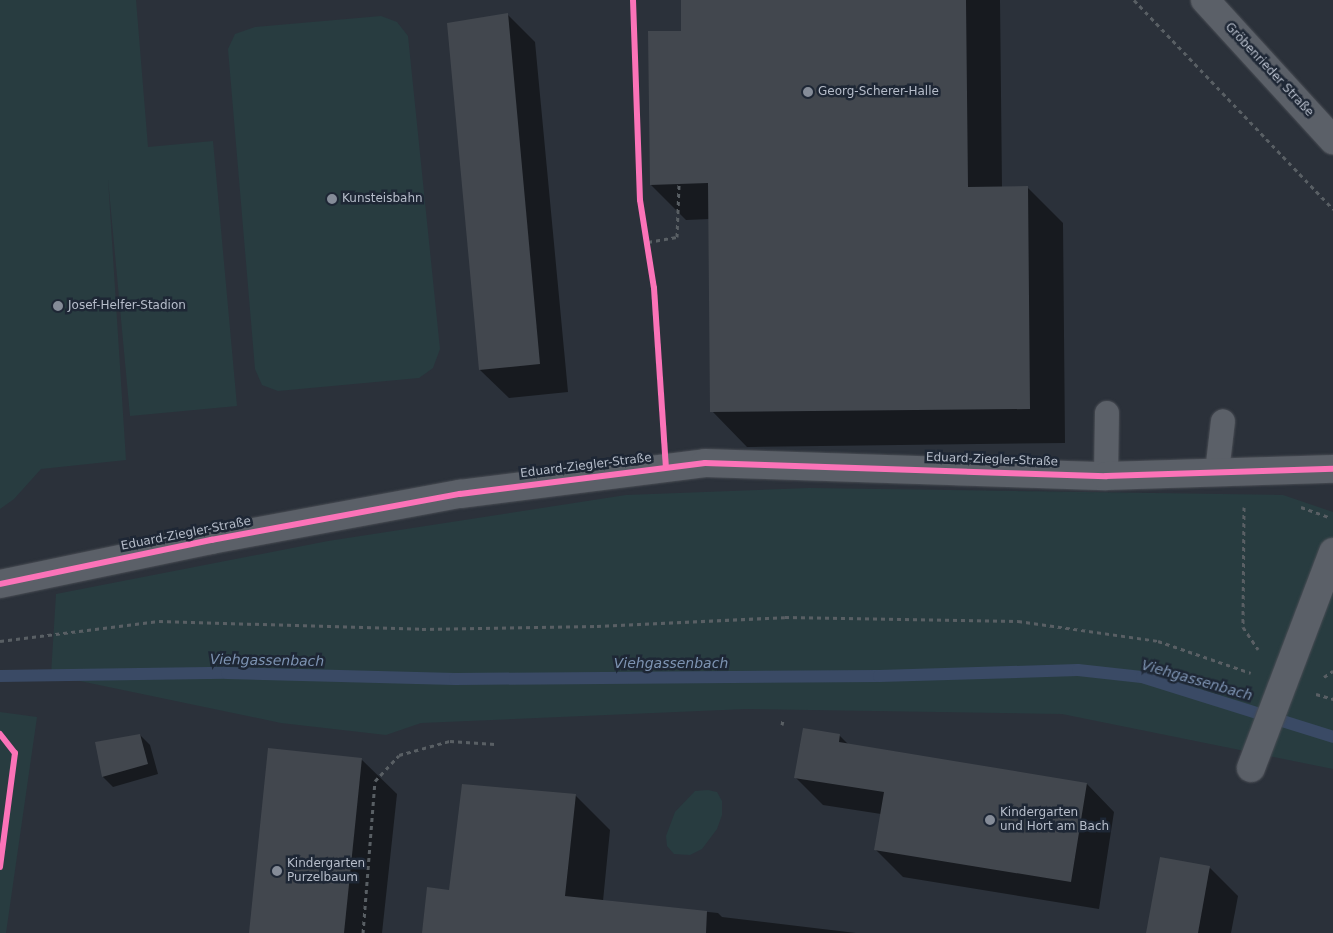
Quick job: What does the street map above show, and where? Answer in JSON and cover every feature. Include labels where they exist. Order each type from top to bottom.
[{"type":"street","name":"Gröbenrieder Straße","points":[[1205,0],[1333,140]]},
{"type":"street","name":"Eduard-Ziegler-Straße","points":[[0,584],[211,540],[460,494],[705,463],[1106,476],[1333,468]]},
{"type":"street","points":[[1251,768],[1333,552]]},
{"type":"lane","points":[[1106,476],[1107,413]]},
{"type":"lane","points":[[1217,472],[1223,421]]},
{"type":"path","points":[[1134,0],[1333,209]]},
{"type":"path","points":[[648,242],[677,237],[678,184]]},
{"type":"path","points":[[1245,472],[1243,627],[1278,694]]},
{"type":"path","points":[[0,640],[159,620],[422,629],[597,626],[785,617],[1018,621],[1158,641],[1278,694],[1333,699]]},
{"type":"path","points":[[782,725],[783,720]]},
{"type":"path","points":[[363,933],[375,781],[399,755],[450,741],[495,744]]},
{"type":"green space","name":"Josef-Helfer-Stadion","points":[[0,0],[136,0],[148,147],[213,141],[237,406],[130,416],[108,179],[126,460],[41,469],[14,499],[0,509]]},
{"type":"green space","name":"Kunsteisbahn","points":[[381,16],[397,22],[408,36],[440,349],[433,368],[419,378],[278,391],[262,385],[255,369],[228,49],[235,34],[255,27]]},
{"type":"green space","points":[[809,488],[1283,495],[1333,512],[1333,769],[1062,714],[746,709],[421,723],[386,735],[281,723],[51,675],[56,594],[328,541],[626,495]]},
{"type":"green space","points":[[0,712],[37,717],[6,933],[0,933]]},
{"type":"green space","points":[[708,790],[717,792],[722,801],[722,815],[717,829],[702,849],[690,855],[674,854],[667,846],[666,836],[675,812],[695,791]]},
{"type":"building","points":[[681,0],[966,0],[968,187],[1028,186],[1030,409],[710,412],[708,183],[650,185],[648,31],[681,31]]},
{"type":"building","points":[[508,13],[540,364],[479,370],[447,23]]},
{"type":"building","points":[[803,728],[840,734],[839,742],[1087,783],[1071,882],[874,850],[884,792],[794,778]]},
{"type":"building","points":[[140,734],[148,764],[102,777],[95,742]]},
{"type":"building","points":[[268,748],[362,758],[344,933],[249,933]]},
{"type":"building","points":[[462,784],[576,794],[565,896],[707,911],[706,933],[422,933],[427,887],[449,890]]},
{"type":"building","points":[[1160,857],[1210,866],[1198,933],[1146,933]]},
{"type":"waterway","name":"Viehgassenbach","points":[[0,676],[227,673],[455,679],[879,676],[1078,670],[1142,677],[1333,737]]},
{"type":"cycle path","points":[[633,0],[640,200],[654,288],[666,467]]},
{"type":"cycle path","points":[[0,584],[211,540],[460,494],[705,463],[1106,476],[1333,469]]},
{"type":"cycle path","points":[[0,734],[15,753],[0,867]]},
{"type":"place","name":"Georg-Scherer-Halle","points":[[808,92]]},
{"type":"place","name":"Kunsteisbahn","points":[[332,199]]},
{"type":"place","name":"Josef-Helfer-Stadion","points":[[58,306]]},
{"type":"place","name":"Kindergarten und Hort am Bach","points":[[990,820]]},
{"type":"place","name":"Kindergarten Purzelbaum","points":[[277,871]]}]
